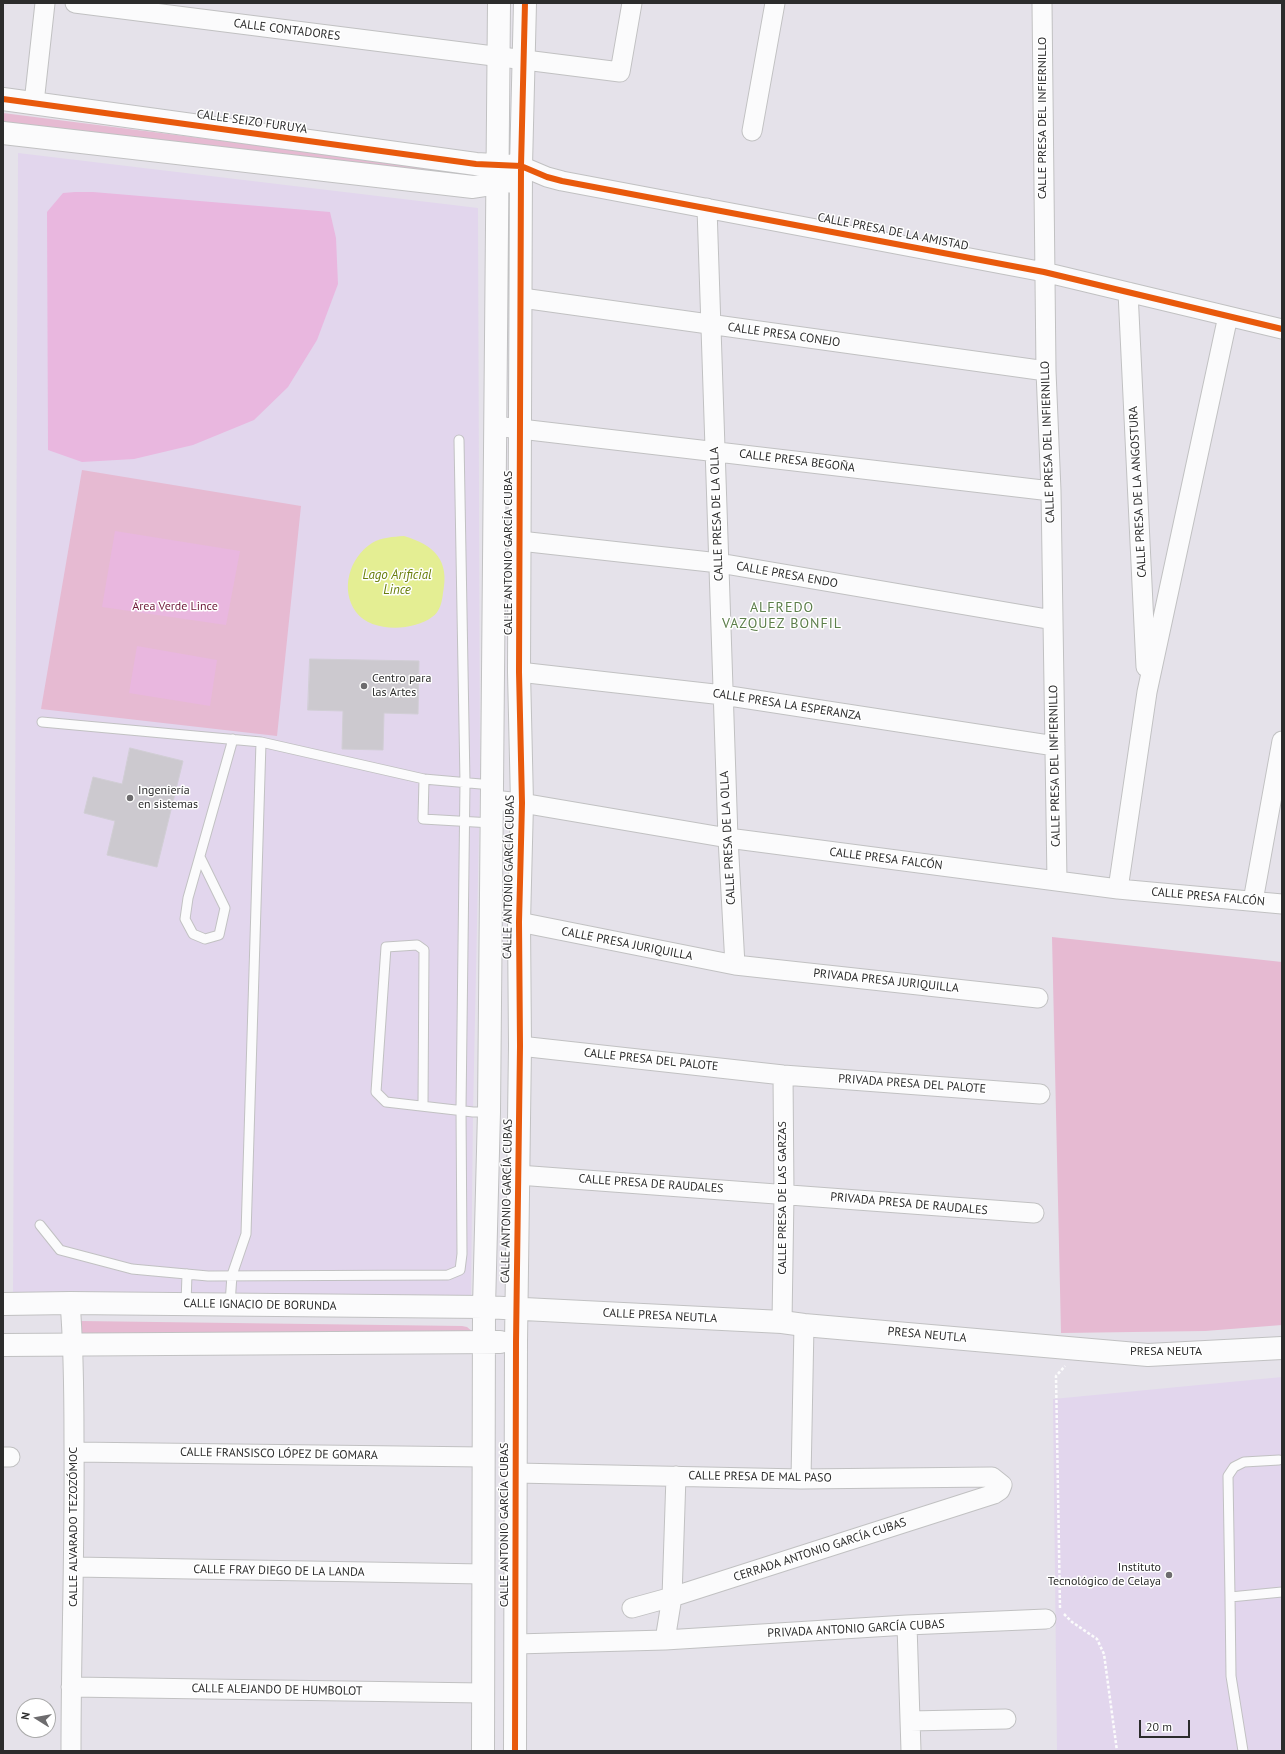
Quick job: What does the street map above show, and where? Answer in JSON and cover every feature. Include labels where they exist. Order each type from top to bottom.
[{"type":"street","points":[[34,102],[45,3]]},
{"type":"street","name":"CALLE CONTADORES","points":[[75,3],[620,72],[632,3]]},
{"type":"street","name":"CALLE ANTONIO GARCÍA CUBAS","points":[[483,1751],[484,1307],[489,1112],[499,3]]},
{"type":"street","name":"CALLE ANTONIO GARCÍA CUBAS","points":[[516,1751],[516,1342],[520,1046],[519,922],[522,803],[519,672],[522,298],[521,173],[524,3]]},
{"type":"street","points":[[752,131],[775,3]]},
{"type":"street","name":"CALLE PRESA DEL INFIERNILLO","points":[[1042,3],[1044,272],[1051,491],[1057,881]]},
{"type":"street","name":"CALLE SEIZO FURUYA","points":[[3,99],[34,102],[476,164],[498,174]]},
{"type":"street","points":[[3,133],[473,187],[498,174]]},
{"type":"street","name":"CALLE PRESA DE LA AMISTAD","points":[[498,174],[521,173],[1044,272],[1282,329]]},
{"type":"street","name":"CALLE PRESA DE LA OLLA","points":[[707,208],[714,451],[734,965]]},
{"type":"street","name":"CALLE PRESA DE LA ANGOSTURA","points":[[1128,292],[1147,692]]},
{"type":"street","name":"CALLE PRESA CONEJO","points":[[522,298],[1046,372]]},
{"type":"street","name":"CALLE PRESA DE LA ANGOSTURA","points":[[1118,889],[1147,692],[1228,316]]},
{"type":"street","name":"CALLE PRESA BEGOÑA","points":[[495,426],[1051,491]]},
{"type":"street","name":"CALLE PRESA ENDO","points":[[520,541],[719,563],[1053,620]]},
{"type":"street","name":"CALLE PRESA LA ESPERANZA","points":[[519,672],[723,695],[1055,746]]},
{"type":"street","points":[[1252,901],[1282,740]]},
{"type":"street","name":"CALLE PRESA FALCÓN","points":[[492,793],[522,803],[728,838],[1118,889],[1282,904]]},
{"type":"street","name":"CALLE PRESA JURIQUILLA","points":[[519,922],[734,965]]},
{"type":"street","name":"PRIVADA PRESA JURIQUILLA","points":[[734,965],[1038,998]]},
{"type":"street","name":"CALLE PRESA DEL PALOTE","points":[[520,1046],[783,1075]]},
{"type":"street","name":"PRIVADA PRESA DEL PALOTE","points":[[783,1075],[1040,1094]]},
{"type":"street","name":"CALLE PRESA DE LAS GARZAS","points":[[782,1322],[784,1194],[783,1075]]},
{"type":"street","name":"CALLE PRESA DE RAUDALES","points":[[518,1175],[784,1194]]},
{"type":"street","name":"PRIVADA PRESA DE RAUDALES","points":[[784,1194],[1034,1213]]},
{"type":"street","name":"CALLE IGNACIO DE BORUNDA","points":[[3,1304],[70,1302],[484,1307],[517,1310]]},
{"type":"street","name":"CALLE ALVARADO TEZOZÓMOC","points":[[70,1302],[73,1346],[74,1452],[71,1751]]},
{"type":"street","name":"CALLE PRESA NEUTLA","points":[[517,1310],[782,1322],[804,1325]]},
{"type":"street","points":[[801,1479],[804,1325]]},
{"type":"street","name":"PRESA NEUTLA","points":[[804,1325],[1050,1345]]},
{"type":"street","points":[[3,1345],[73,1346],[516,1342]]},
{"type":"street","name":"PRESA NEUTA","points":[[1050,1345],[1148,1355],[1282,1348]]},
{"type":"street","name":"CALLE FRANSISCO LÓPEZ DE GOMARA","points":[[74,1452],[483,1457]]},
{"type":"street","name":"CALLE PRESA DE MAL PASO","points":[[516,1473],[801,1479],[992,1477],[1002,1485]]},
{"type":"street","points":[[516,1644],[665,1640],[672,1597],[676,1476]]},
{"type":"street","name":"CERRADA ANTONIO GARCÍA CUBAS","points":[[632,1608],[672,1597],[994,1494],[1000,1490],[1002,1485]]},
{"type":"street","name":"CALLE FRAY DIEGO DE LA LANDA","points":[[74,1568],[484,1574]]},
{"type":"street","name":"PRIVADA ANTONIO GARCÍA CUBAS","points":[[665,1640],[907,1625],[1046,1619]]},
{"type":"street","points":[[907,1625],[911,1751]]},
{"type":"street","name":"CALLE ALEJANDO DE HUMBOLOT","points":[[71,1688],[482,1693]]},
{"type":"street","points":[[910,1721],[1006,1719]]},
{"type":"lane","points":[[40,1225],[60,1250],[132,1269],[232,1276],[448,1275],[460,1270],[462,1254],[461,1110],[465,783],[459,440]]},
{"type":"lane","points":[[42,722],[261,742],[424,779],[465,783],[492,793]]},
{"type":"lane","points":[[200,857],[225,908],[218,935],[205,939],[193,934],[185,919],[188,898],[233,739]]},
{"type":"lane","points":[[230,1304],[232,1276],[246,1234],[261,742]]},
{"type":"lane","points":[[424,779],[423,818],[492,823]]},
{"type":"lane","points":[[423,1105],[424,950],[417,945],[386,947],[376,1092],[386,1102],[423,1105],[472,1112],[489,1112]]},
{"type":"lane","points":[[186,1304],[187,1274]]},
{"type":"lane","points":[[1243,1751],[1231,1676],[1228,1476],[1234,1466],[1244,1462],[1279,1460]]},
{"type":"lane","points":[[1230,1597],[1282,1592]]},
{"type":"path","points":[[1066,1365],[1056,1376],[1060,1610],[1072,1622],[1097,1639],[1104,1654],[1117,1751]]},
{"type":"shaded area","points":[[18,153],[478,208],[480,784],[473,1112],[471,1297],[13,1294]]},
{"type":"shaded area","name":"Instituto Tecnológico de Celaya","points":[[1282,1377],[1282,1751],[1057,1751],[1053,1399]]},
{"type":"green space","points":[[3,113],[476,173],[482,178],[475,182],[3,122]]},
{"type":"green space","points":[[93,192],[330,212],[336,238],[338,284],[317,340],[288,387],[254,420],[193,445],[134,459],[82,462],[48,450],[47,212],[63,193]]},
{"type":"green space","name":"Área Verde Lince","points":[[82,470],[301,506],[277,736],[41,709]]},
{"type":"green space","points":[[115,531],[240,551],[226,625],[102,607]]},
{"type":"green space","points":[[137,646],[217,660],[210,706],[129,693]]},
{"type":"green space","points":[[1052,937],[1282,962],[1282,1325],[1205,1331],[1061,1333]]},
{"type":"green space","points":[[80,1321],[462,1326],[467,1327],[473,1332],[76,1334]]},
{"type":"water","name":"Lago Arificial Lince","points":[[404,536],[424,544],[431,549],[442,563],[445,581],[440,606],[435,615],[424,622],[415,625],[393,628],[372,624],[363,619],[356,612],[351,603],[348,584],[349,575],[358,557],[364,549],[372,543],[384,538]]},
{"type":"building","name":"Centro para las Artes","points":[[310,659],[419,661],[418,714],[384,713],[383,750],[342,749],[343,711],[308,710]]},
{"type":"building","name":"Ingeniería en sistemas","points":[[130,748],[183,761],[157,867],[107,855],[115,821],[84,813],[93,777],[122,784]]},
{"type":"cycle path","points":[[515,1751],[516,1342],[520,1046],[519,922],[522,803],[519,672],[521,166],[525,3]]},
{"type":"cycle path","points":[[3,99],[476,164],[521,166],[547,177],[562,181],[1044,272],[1282,329]]},
{"type":"place","name":"Centro para las Artes","points":[[364,686]]},
{"type":"place","name":"Ingeniería en sistemas","points":[[130,798]]},
{"type":"place","name":"Instituto Tecnológico de Celaya","points":[[1169,1575]]},
{"type":"district","name":"ALFREDO VAZQUEZ BONFIL","points":[[782,616]]}]
